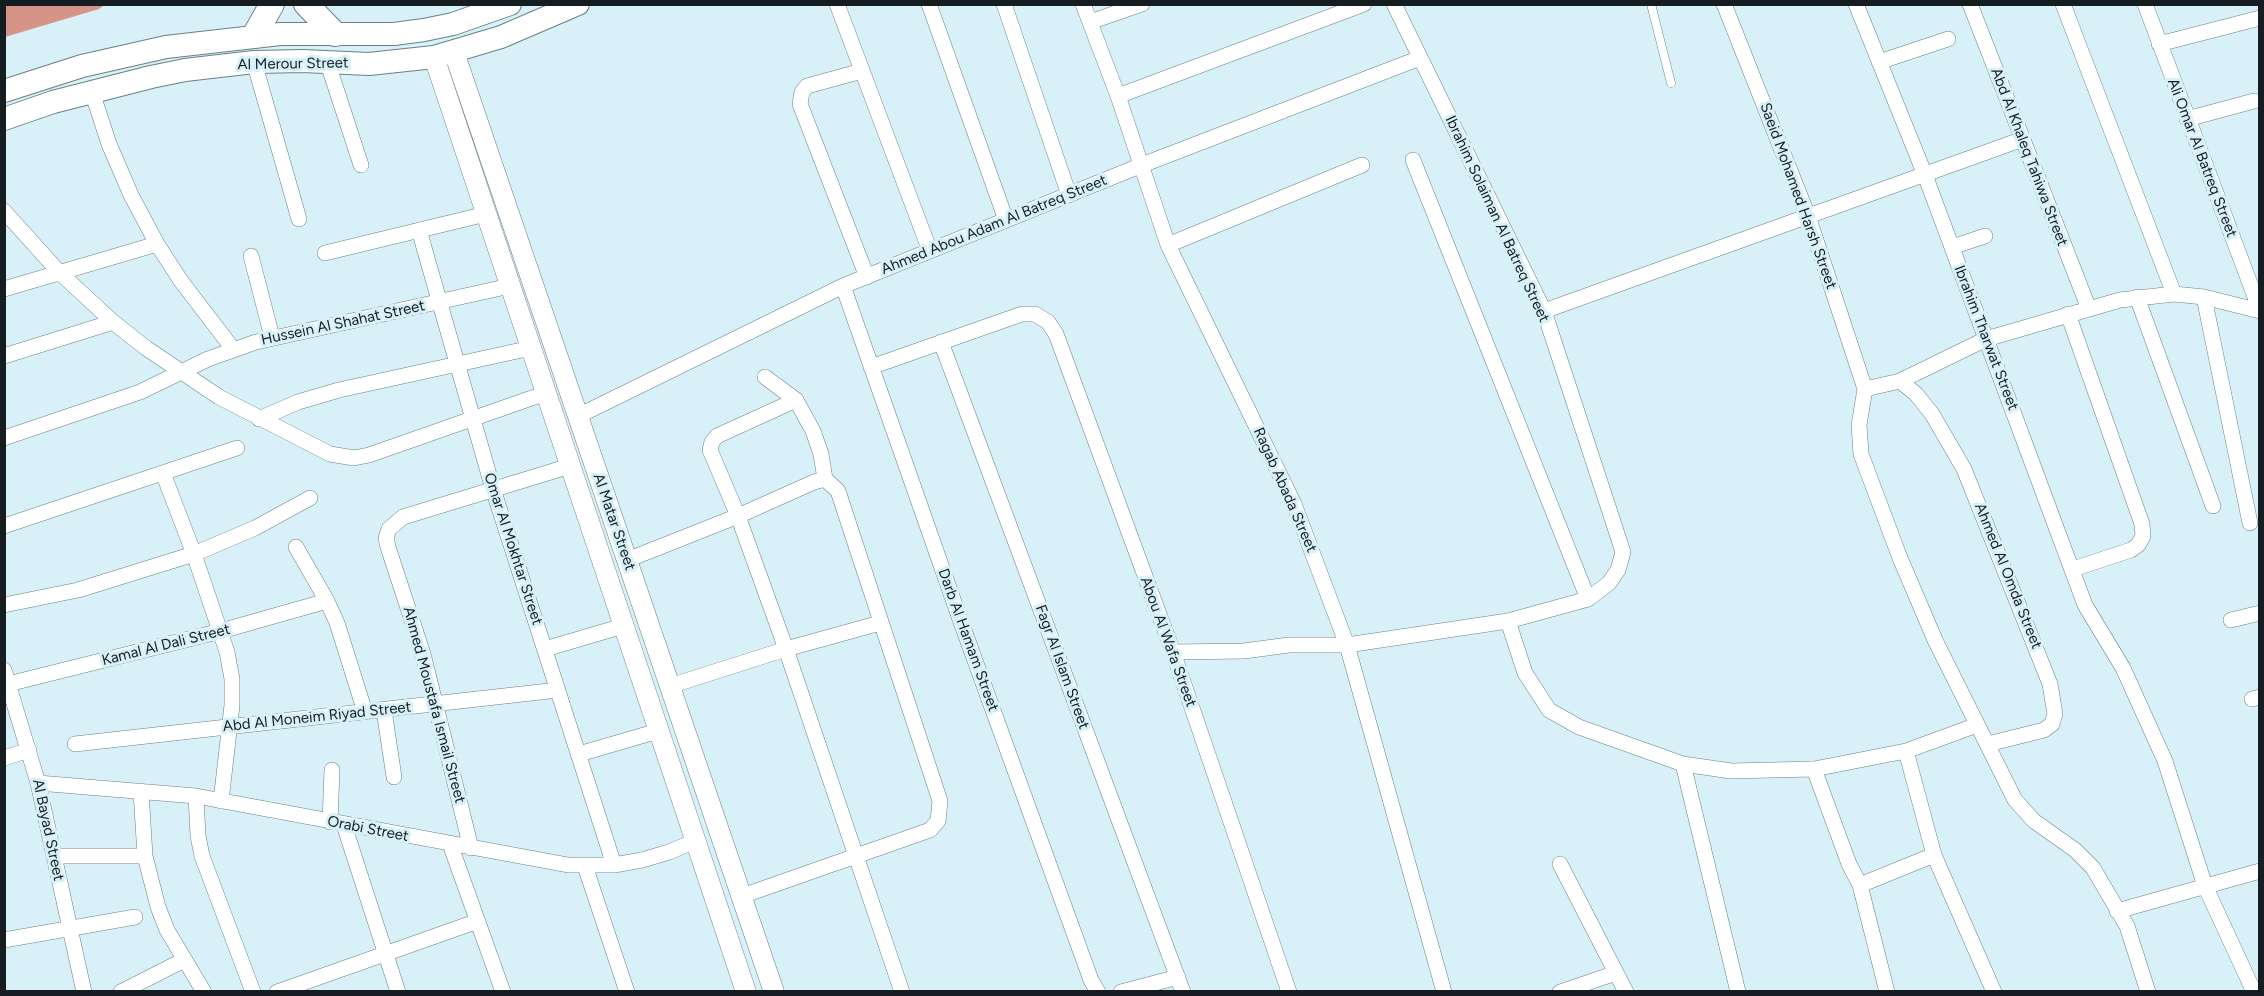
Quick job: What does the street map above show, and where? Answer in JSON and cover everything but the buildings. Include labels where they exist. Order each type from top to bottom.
[{"type":"main road","points":[[254,36],[272,4]]},
{"type":"main road","points":[[306,4],[335,34]]},
{"type":"main road","name":"Al Merour Street","points":[[4,91],[82,66],[188,44],[254,36],[394,34],[453,24],[510,4]]},
{"type":"main road","name":"Al Merour Street","points":[[4,118],[53,102],[185,70],[254,62],[327,61],[369,64],[444,55],[501,37],[578,4]]},
{"type":"street","points":[[837,4],[930,251]]},
{"type":"street","points":[[929,4],[1006,220]]},
{"type":"street","points":[[1004,4],[1070,195]]},
{"type":"street","name":"Ragab Abada Street","points":[[1083,4],[1118,96],[1168,244],[1294,504],[1347,645],[1444,992]]},
{"type":"street","points":[[1090,22],[1142,4]]},
{"type":"street","points":[[1118,96],[1364,4]]},
{"type":"street","name":"Ibrahim Solaiman Al Batreq Street","points":[[1394,4],[1544,311],[1623,552],[1618,570],[1609,583],[1588,599]]},
{"type":"street","name":"Saeid Mohamed Harsh Street","points":[[1724,4],[1808,216],[1865,389]]},
{"type":"street","name":"Ibrahim Tharwat Street","points":[[1856,4],[1952,247],[2085,605],[2123,668],[2165,761],[2205,886],[2254,992]]},
{"type":"street","name":"Abd Al Khaleq Tahiwa Street","points":[[1970,4],[2089,309]]},
{"type":"street","points":[[2063,4],[2174,294]]},
{"type":"street","name":"Ali Omar Al Batreq Street","points":[[2145,4],[2259,311]]},
{"type":"street","points":[[2159,44],[2259,18]]},
{"type":"street","points":[[1879,62],[1948,39]]},
{"type":"street","name":"Al Matar Street","points":[[444,55],[486,214],[746,992]]},
{"type":"street","name":"Al Matar Street","points":[[444,55],[578,416],[774,992]]},
{"type":"street","name":"Ahmed Abou Adam Al Batreq Street","points":[[578,416],[843,286],[1142,165],[1420,58]]},
{"type":"street","points":[[327,61],[361,165]]},
{"type":"street","points":[[254,62],[299,219]]},
{"type":"street","points":[[862,71],[807,86],[802,92],[800,104],[867,277]]},
{"type":"street","points":[[92,92],[109,144],[130,195],[181,281],[233,349]]},
{"type":"street","points":[[2187,120],[2254,101]]},
{"type":"street","points":[[1544,311],[2023,139]]},
{"type":"street","points":[[1173,652],[1244,651],[1289,645],[1347,645],[1508,621],[1588,599],[1413,160]]},
{"type":"street","points":[[1168,244],[1362,165]]},
{"type":"street","points":[[4,211],[59,272],[113,322],[180,373],[259,419],[330,454],[345,458],[369,455],[546,393]]},
{"type":"street","points":[[325,253],[486,214]]},
{"type":"street","name":"Omar Al Mokhtar Street","points":[[419,230],[493,489],[614,865]]},
{"type":"street","points":[[1952,247],[1985,236]]},
{"type":"street","points":[[4,289],[157,244]]},
{"type":"street","points":[[251,256],[272,337]]},
{"type":"street","name":"Hussein Al Shahat Street","points":[[4,438],[140,392],[233,349],[272,337],[510,286]]},
{"type":"street","name":"Darb Al Hamam Street","points":[[843,286],[1091,980],[1098,992]]},
{"type":"street","points":[[2148,992],[2127,926],[2093,868],[2075,850],[2034,821],[2014,800],[1935,640],[1900,558],[1861,454],[1859,425],[1865,389],[1900,381],[1986,339],[2068,314],[2137,297],[2174,294],[2205,297],[2259,311]]},
{"type":"street","points":[[2137,297],[2212,506]]},
{"type":"street","points":[[2205,297],[2250,523]]},
{"type":"street","name":"Abou Al Wafa Street","points":[[941,342],[1022,314],[1035,314],[1048,322],[1056,334],[1173,652],[1289,992]]},
{"type":"street","points":[[2068,314],[2142,524],[2143,536],[2138,545],[2131,550],[2073,569]]},
{"type":"street","points":[[4,356],[113,322]]},
{"type":"street","points":[[871,367],[941,342]]},
{"type":"street","name":"Fagr Al Islam Street","points":[[941,342],[1180,984]]},
{"type":"street","points":[[259,419],[319,395],[531,348]]},
{"type":"street","points":[[742,896],[930,830],[938,821],[940,812],[940,801],[837,491],[825,479],[821,454],[813,431],[796,400],[765,377]]},
{"type":"street","name":"Ahmed Al Omda Street","points":[[1900,381],[1916,394],[1932,414],[1964,469],[2050,684],[2055,714],[2052,724],[2044,730],[1988,744]]},
{"type":"street","points":[[796,400],[717,436],[711,442],[710,450],[738,516],[786,649],[902,992]]},
{"type":"street","points":[[4,526],[237,448]]},
{"type":"street","points":[[493,489],[570,466]]},
{"type":"street","points":[[164,473],[221,631],[232,679],[231,727],[220,801]]},
{"type":"street","points":[[627,560],[825,479]]},
{"type":"street","name":"Ahmed Moustafa Ismail Street","points":[[471,848],[416,629],[386,538],[388,529],[403,517],[493,489]]},
{"type":"street","points":[[4,605],[78,590],[194,554],[255,528],[310,498]]},
{"type":"street","points":[[296,547],[327,601],[339,631],[364,712]]},
{"type":"street","name":"Kamal Al Dali Street","points":[[6,680],[221,631],[327,601]]},
{"type":"street","points":[[2231,620],[2259,613]]},
{"type":"street","points":[[1508,621],[1525,674],[1549,710],[1579,727],[1683,764],[1731,771],[1814,769],[1906,751],[1977,724]]},
{"type":"street","points":[[670,686],[880,622]]},
{"type":"street","points":[[545,649],[623,626]]},
{"type":"street","name":"Al Bayad Street","points":[[6,680],[38,783],[84,992]]},
{"type":"street","name":"Abd Al Moneim Riyad Street","points":[[75,744],[558,690]]},
{"type":"street","points":[[384,710],[394,777]]},
{"type":"street","points":[[579,754],[658,730]]},
{"type":"street","points":[[4,758],[29,750]]},
{"type":"street","points":[[1906,751],[1934,855],[1994,992]]},
{"type":"street","points":[[1683,764],[1738,992]]},
{"type":"street","points":[[1814,769],[1849,864],[1860,885],[1887,992]]},
{"type":"street","points":[[332,770],[337,823],[386,953],[398,992]]},
{"type":"street","name":"Orabi Street","points":[[38,783],[195,796],[552,863],[585,866],[614,865],[669,852],[695,841]]},
{"type":"street","points":[[680,796],[703,786]]},
{"type":"street","points":[[141,791],[145,856],[158,907],[184,960],[204,992]]},
{"type":"street","points":[[195,796],[202,856],[253,992]]},
{"type":"street","points":[[450,844],[503,992]]},
{"type":"street","points":[[1860,885],[1934,855]]},
{"type":"street","points":[[55,856],[145,856]]},
{"type":"street","points":[[1560,864],[1626,992]]},
{"type":"street","points":[[585,866],[627,992]]},
{"type":"street","points":[[2117,911],[2259,871]]},
{"type":"street","points":[[5,940],[135,917]]},
{"type":"street","points":[[276,992],[478,921]]},
{"type":"street","points":[[126,990],[184,960]]},
{"type":"street","points":[[1560,992],[1616,972]]},
{"type":"street","points":[[1121,992],[1180,984]]},
{"type":"lane","points":[[1651,4],[1671,83]]},
{"type":"shaded area","points":[[5,4],[104,5],[99,9],[5,37]]}]
